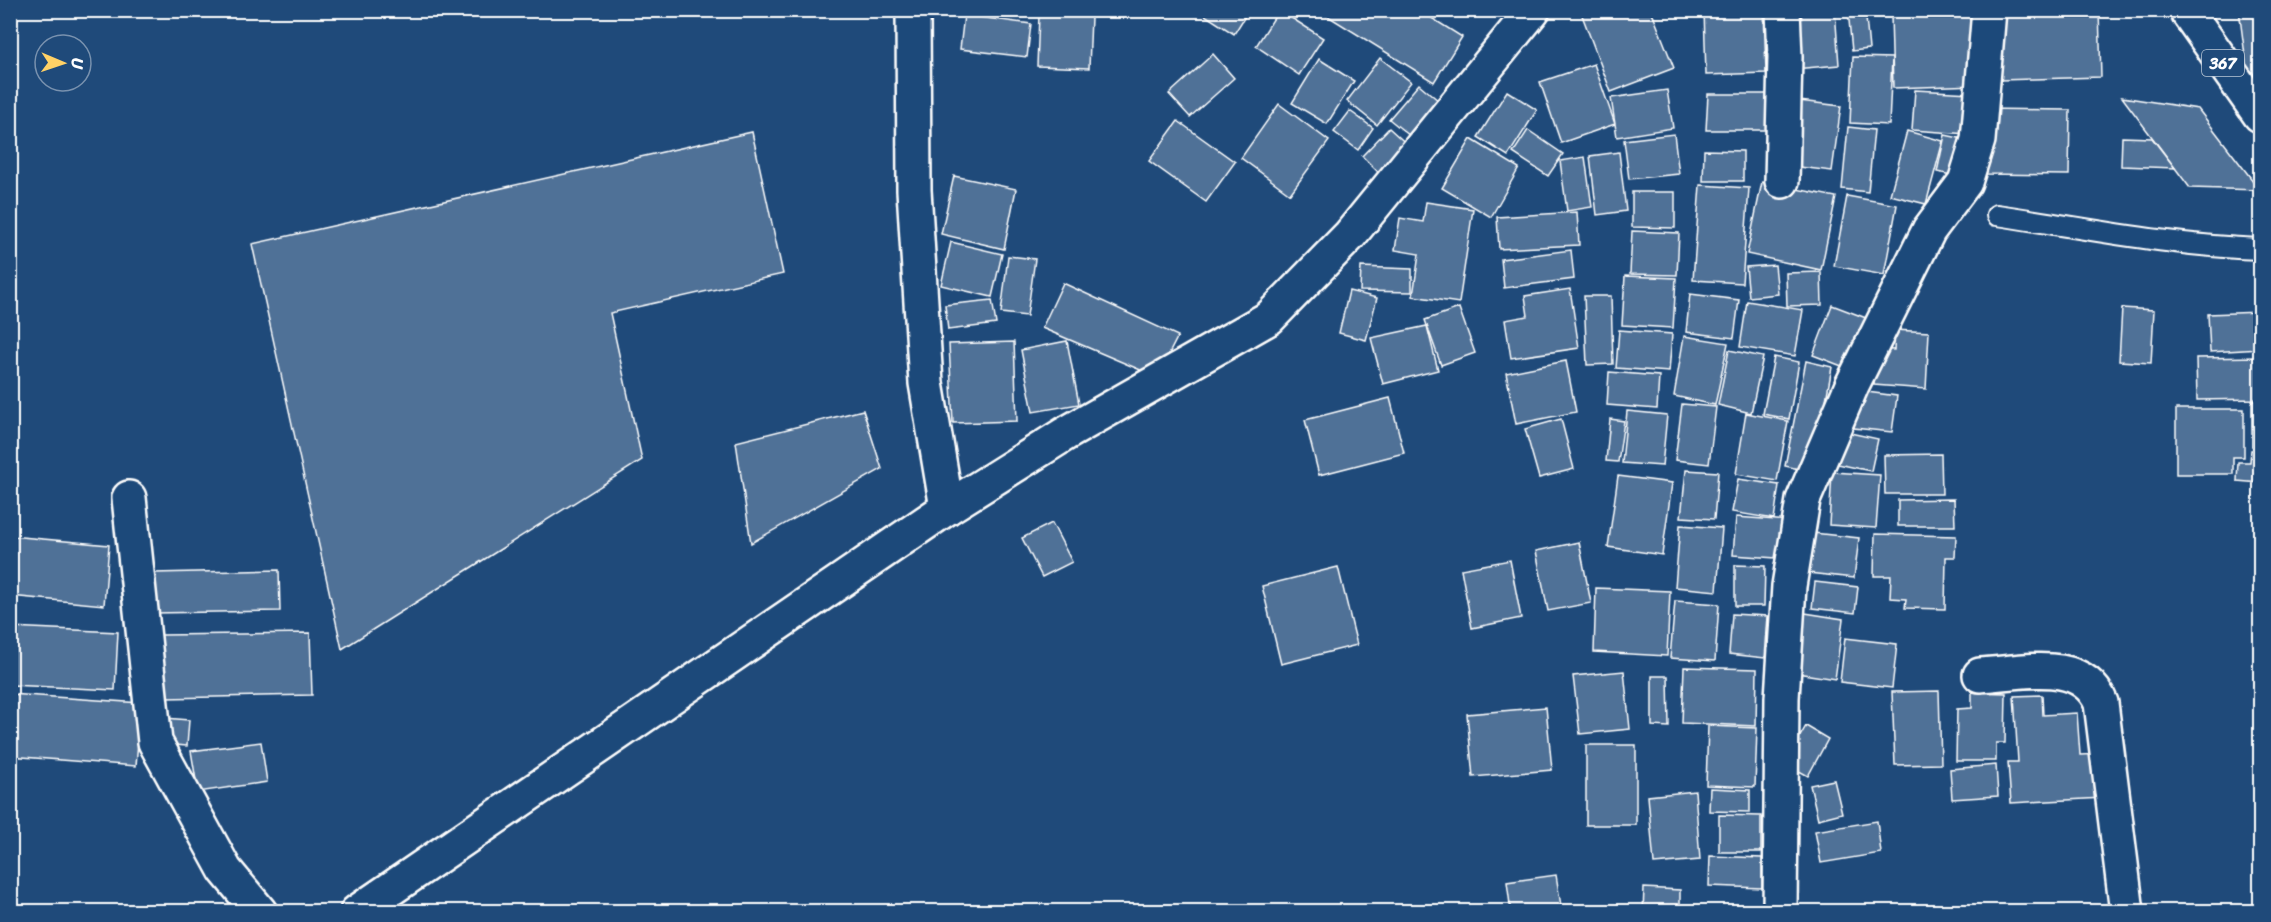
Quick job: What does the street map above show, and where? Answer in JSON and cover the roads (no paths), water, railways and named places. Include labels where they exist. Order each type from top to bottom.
[{"type":"street","points":[[913,10],[914,190],[923,327],[927,383],[947,508]]},
{"type":"street","points":[[357,912],[947,508],[1065,434],[1269,318],[1350,235],[1533,10]]},
{"type":"street","points":[[1782,10],[1785,57],[1782,181]]},
{"type":"street","points":[[1780,912],[1782,698],[1789,586],[1803,500],[1852,385],[1929,230],[1965,182],[1978,140],[1989,10]]},
{"type":"street","name":"367","points":[[2186,10],[2260,115]]},
{"type":"street","points":[[129,498],[155,742],[225,870],[261,912]]},
{"type":"street","points":[[1980,675],[2070,672],[2086,680],[2096,691],[2101,703],[2127,912]]},
{"type":"lane","points":[[1997,215],[2225,248],[2260,249]]}]
